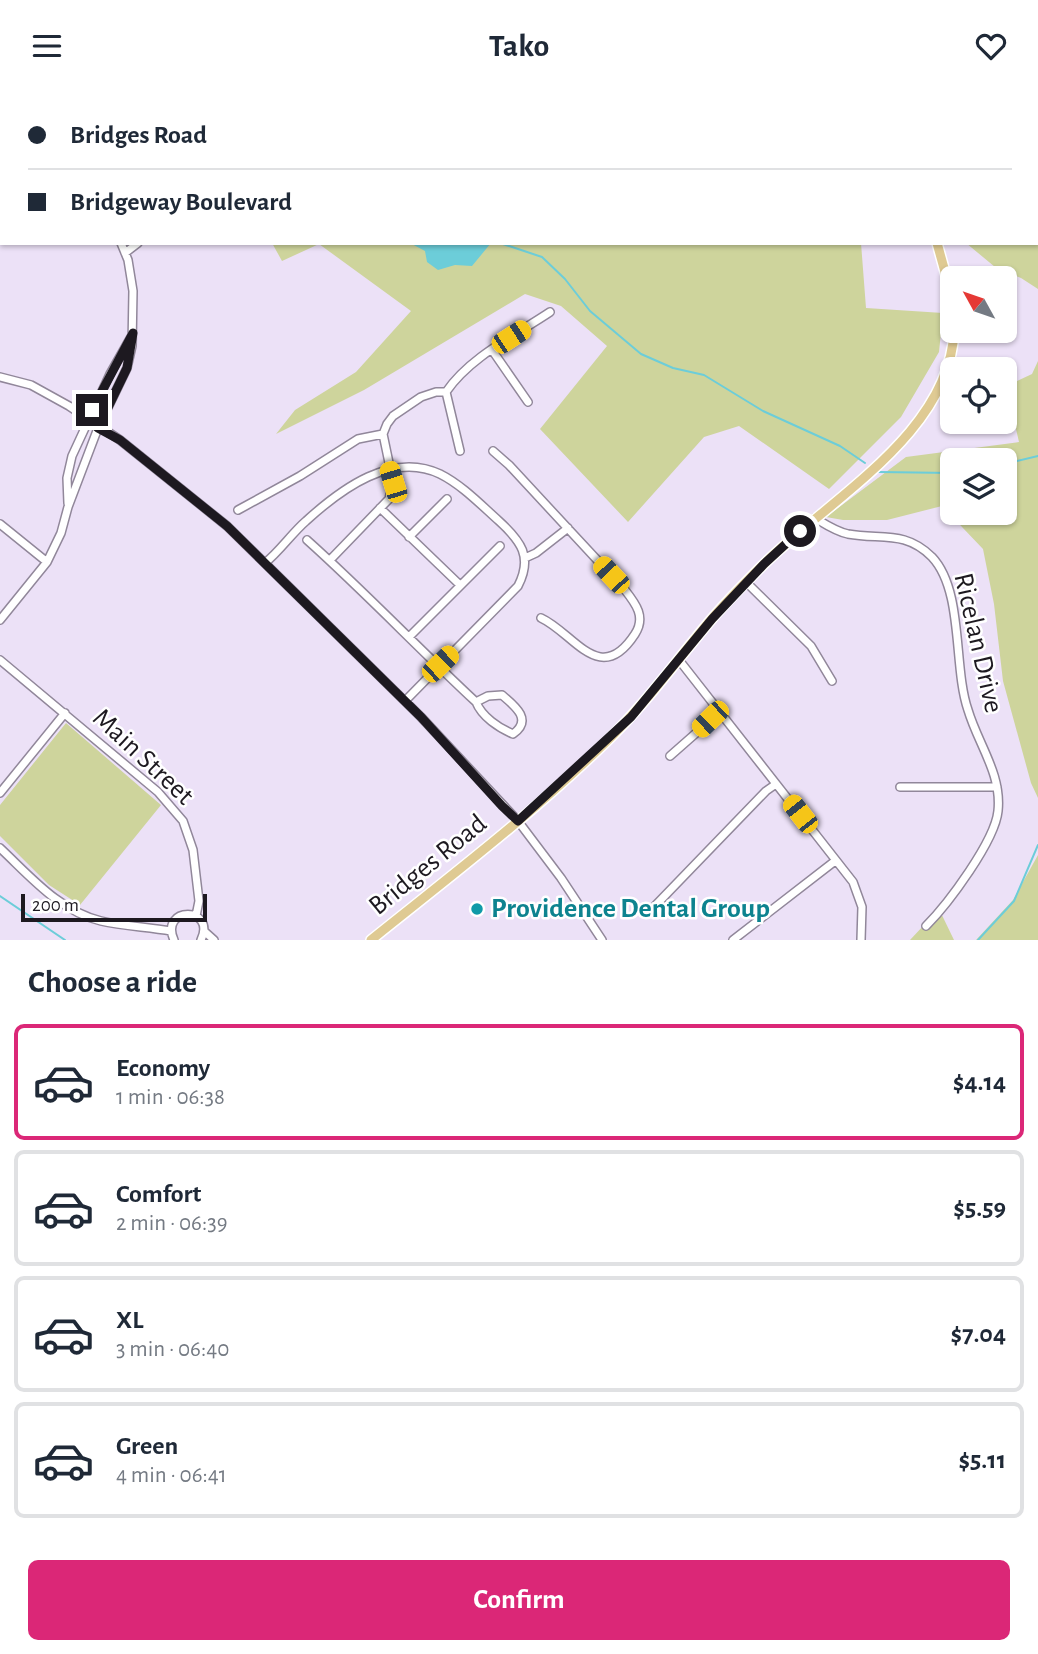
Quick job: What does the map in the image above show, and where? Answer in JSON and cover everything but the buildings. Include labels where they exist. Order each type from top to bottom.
[{"type":"main road","points":[[938,245],[943,266]]},
{"type":"main road","name":"Bridges Road","points":[[371,940],[518,821],[608,740],[746,582],[871,470],[908,432],[939,390],[948,367],[952,343]]},
{"type":"street","points":[[0,619],[47,562],[61,533],[98,428],[127,368],[133,333],[133,291],[122,245]]},
{"type":"street","points":[[125,253],[135,245]]},
{"type":"street","points":[[460,451],[446,393],[457,376],[550,313]]},
{"type":"street","points":[[68,507],[67,478],[72,456],[110,374],[133,333]]},
{"type":"street","points":[[492,350],[528,402]]},
{"type":"street","points":[[0,379],[31,385],[69,406],[98,428],[120,440],[227,526],[405,701],[518,821],[561,878],[602,940]]},
{"type":"street","points":[[330,560],[389,499],[393,482],[388,469],[383,434],[393,416],[429,394],[446,393]]},
{"type":"street","points":[[238,510],[300,476],[358,439],[383,434]]},
{"type":"street","points":[[494,451],[568,528],[638,607],[641,616],[637,632],[624,648],[609,657],[596,657],[573,644],[552,623],[541,618]]},
{"type":"street","points":[[265,563],[318,510],[367,478],[388,469],[415,466],[443,476],[504,526],[519,542],[525,558],[522,577],[512,594],[405,701]]},
{"type":"street","points":[[409,537],[447,499]]},
{"type":"street","points":[[380,509],[460,585]]},
{"type":"street","name":"Ricelan Drive","points":[[815,518],[843,533],[892,536],[907,540],[925,551],[939,567],[950,593],[966,706],[993,769],[999,808],[994,826],[958,888],[926,926]]},
{"type":"street","points":[[0,524],[47,562]]},
{"type":"street","points":[[525,558],[544,548],[568,528]]},
{"type":"street","points":[[307,540],[410,637],[501,729],[513,734],[523,723],[522,715],[502,695],[476,702]]},
{"type":"street","points":[[410,637],[500,546]]},
{"type":"street","points":[[746,582],[811,646],[832,681]]},
{"type":"street","name":"Main Street","points":[[0,660],[158,792],[183,821],[190,838],[198,888],[196,916]]},
{"type":"street","points":[[679,660],[853,882],[860,898],[863,918],[861,940]]},
{"type":"street","points":[[670,756],[720,712]]},
{"type":"street","points":[[0,793],[65,713]]},
{"type":"street","points":[[651,910],[766,791],[776,784]]},
{"type":"street","points":[[900,787],[997,787]]},
{"type":"street","points":[[0,848],[44,891],[73,910],[100,921],[171,931]]},
{"type":"street","points":[[733,940],[835,861]]},
{"type":"street","points":[[174,940],[171,931],[173,923],[188,914],[196,916],[204,931],[214,940]]},
{"type":"street","points":[[201,940],[204,931]]},
{"type":"green space","points":[[273,245],[317,245],[282,261]]},
{"type":"green space","points":[[320,245],[861,245],[866,308],[940,313],[939,352],[901,417],[829,489],[739,426],[704,437],[628,522],[540,429],[607,346],[561,306],[525,294],[364,390],[276,434],[295,410],[356,372],[411,311]]},
{"type":"green space","points":[[968,245],[1038,245],[1038,289],[1017,276],[1017,266],[994,266]]},
{"type":"green space","points":[[1038,361],[1038,798],[1031,783],[1003,681],[994,604],[983,549],[960,525],[1017,525],[1017,448],[974,448],[1019,442],[1017,381],[1032,374]]},
{"type":"green space","points":[[940,452],[940,507],[887,520],[843,520],[826,517],[906,457]]},
{"type":"green space","points":[[66,723],[161,805],[80,905],[49,885],[0,836],[0,805]]},
{"type":"green space","points":[[1038,855],[1038,940],[976,940],[1013,900]]},
{"type":"green space","points":[[939,909],[954,940],[910,940]]},
{"type":"water","points":[[414,245],[489,245],[472,266],[455,265],[438,270],[427,262],[425,251]]},
{"type":"waterway","points":[[506,245],[542,257],[565,279],[590,311],[641,354],[673,368],[704,375],[763,411],[840,446],[865,463]]},
{"type":"waterway","points":[[1017,461],[1038,456]]},
{"type":"waterway","points":[[879,472],[940,473]]},
{"type":"waterway","points":[[978,940],[1014,901],[1038,845]]},
{"type":"waterway","points":[[0,896],[65,940]]},
{"type":"place","name":"Providence Dental Group","points":[[477,909]]},
{"type":"route","points":[[92,410],[133,333],[127,368],[98,428],[120,440],[227,526],[421,717],[518,821],[631,717],[712,619],[779,549],[800,531]]}]
